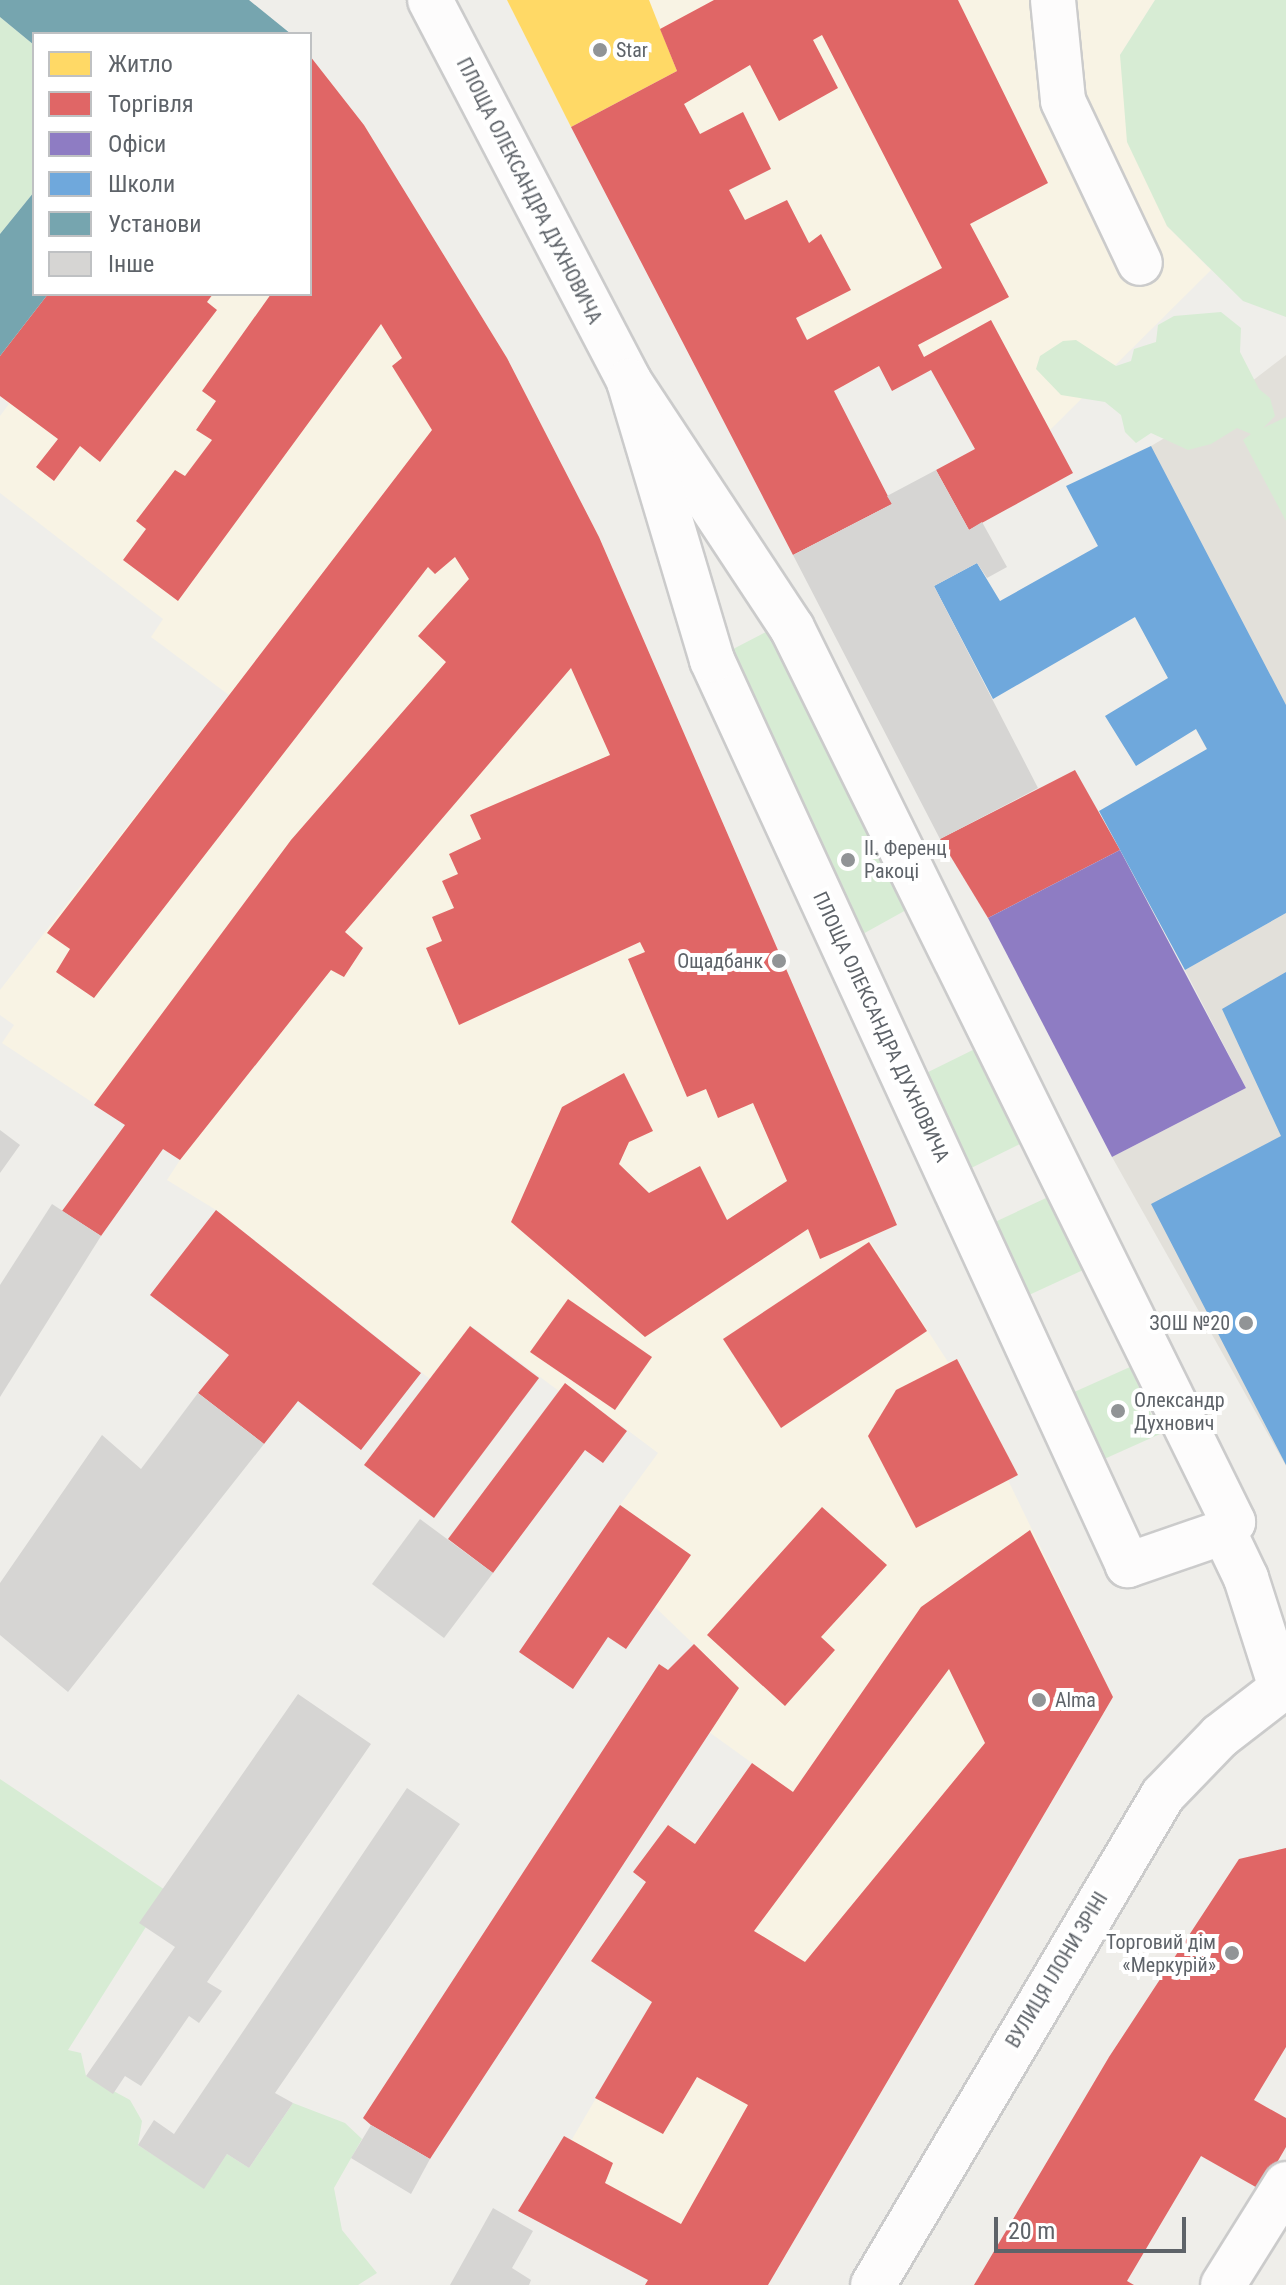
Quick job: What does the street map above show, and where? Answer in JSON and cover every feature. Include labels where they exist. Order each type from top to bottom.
[{"type":"street","name":"ПЛОЩА ОЛЕКСАНДРА ДУХНОВИЧА","points":[[430,0],[629,381],[792,628],[1233,1522],[1224,1532],[1128,1565],[712,660],[629,381]]},
{"type":"street","points":[[1053,0],[1063,101],[1140,263]]},
{"type":"street","name":"ПЛОЩА ОЛЕКСАНДРА ДУХНОВИЧА","points":[[1224,1532],[1246,1578],[1284,1689]]},
{"type":"street","name":"ВУЛИЦЯ ІЛОНИ ЗРІНІ","points":[[873,2285],[1163,1795],[1220,1736],[1284,1689]]},
{"type":"street","points":[[1223,2285],[1286,2184]]},
{"type":"shaded area","points":[[507,0],[1155,0],[1120,55],[1167,226],[1211,270],[1050,430],[991,320],[924,357],[918,346],[834,391],[796,318],[850,290],[821,235],[809,243],[787,200],[745,220],[729,190],[771,169],[743,112],[700,134],[670,75],[571,127]]},
{"type":"shaded area","points":[[312,59],[364,125],[507,358],[599,537],[897,1225],[868,1238],[948,1362],[957,1359],[1018,1475],[1008,1480],[1113,1697],[768,2285],[605,2183],[571,2141],[652,2002],[591,1961],[646,1882],[633,1872],[668,1825],[695,1843],[752,1763],[709,1732],[739,1688],[655,1607],[691,1555],[620,1505],[658,1453],[566,1384],[559,1391],[471,1326],[430,1379],[216,1210],[167,1180],[180,1160],[2,1043],[14,1025],[0,1015],[0,990],[229,695],[151,637],[163,619],[0,493],[0,416],[9,404],[0,396],[0,356],[47,296],[312,296]]},
{"type":"shaded area","points":[[1286,355],[1286,895],[1135,617],[1151,446],[1221,405]]},
{"type":"shaded area","name":"ЗОШ №20","points":[[1286,913],[1286,1466],[1112,1157],[1246,1088],[1185,970]]},
{"type":"green space","points":[[1155,0],[1286,0],[1286,317],[1243,301],[1167,226],[1127,142],[1120,55]]},
{"type":"green space","points":[[0,17],[32,43],[32,194],[0,234]]},
{"type":"green space","points":[[1221,312],[1241,328],[1240,352],[1259,389],[1270,398],[1275,416],[1263,428],[1286,417],[1286,521],[1243,440],[1251,434],[1237,428],[1211,444],[1188,450],[1151,433],[1136,443],[1125,432],[1121,415],[1105,402],[1061,395],[1036,369],[1040,356],[1063,341],[1076,340],[1116,366],[1131,361],[1134,349],[1156,342],[1158,325],[1174,316]]},
{"type":"green space","points":[[787,621],[926,899],[843,945],[712,660]]},
{"type":"green space","points":[[987,1043],[1032,1138],[959,1174],[914,1079]]},
{"type":"green space","points":[[1061,1191],[1094,1265],[1016,1301],[982,1228]]},
{"type":"green space","points":[[1130,1367],[1160,1434],[1102,1460],[1072,1393]]},
{"type":"green space","points":[[0,1779],[168,1892],[68,2050],[81,2053],[86,2076],[130,2100],[142,2121],[138,2145],[204,2188],[227,2154],[249,2168],[293,2103],[345,2123],[362,2139],[334,2188],[342,2230],[377,2273],[358,2285],[0,2285]]},
{"type":"building: Житло","name":"Star","points":[[507,0],[649,0],[677,71],[571,127]]},
{"type":"building: Торгівля","points":[[714,0],[958,0],[1048,183],[970,224],[1009,297],[918,345],[924,357],[991,320],[1073,473],[969,530],[936,470],[975,449],[931,370],[892,391],[879,366],[834,391],[892,504],[793,555],[571,127],[677,71],[660,29]],"holes":[[[822,35],[942,268],[807,340],[796,318],[851,290],[821,234],[809,243],[787,200],[745,220],[729,190],[771,169],[743,112],[700,134],[684,104],[750,65],[779,121],[838,88],[813,40]]]},
{"type":"building: Торгівля","points":[[312,59],[364,125],[507,358],[599,537],[897,1225],[820,1259],[808,1229],[645,1337],[511,1222],[562,1107],[624,1073],[653,1131],[629,1142],[619,1164],[649,1193],[700,1166],[727,1220],[787,1181],[753,1103],[718,1118],[706,1089],[687,1097],[628,959],[645,952],[640,942],[459,1025],[426,948],[442,941],[432,917],[454,908],[442,881],[458,874],[449,854],[481,839],[470,815],[610,755],[571,668],[345,932],[363,948],[344,977],[331,970],[180,1160],[163,1149],[101,1236],[62,1211],[125,1125],[94,1105],[291,840],[446,662],[418,636],[469,579],[455,557],[435,574],[428,567],[94,998],[56,972],[70,949],[47,933],[432,430],[392,366],[402,358],[381,324],[178,601],[123,560],[146,529],[136,521],[175,470],[185,476],[212,440],[196,430],[216,401],[202,391],[270,296],[312,296]]},
{"type":"building: Торгівля","points":[[46,296],[212,296],[207,302],[217,310],[100,462],[80,446],[54,481],[36,467],[58,439],[0,396],[0,356]]},
{"type":"building: Торгівля","points":[[1075,770],[1120,850],[988,918],[940,839]]},
{"type":"building: Торгівля","points":[[216,1210],[421,1373],[361,1450],[298,1401],[264,1444],[198,1393],[229,1355],[150,1295]]},
{"type":"building: Торгівля","points":[[869,1242],[927,1331],[781,1428],[723,1339]]},
{"type":"building: Торгівля","points":[[568,1299],[652,1357],[615,1410],[530,1352]]},
{"type":"building: Торгівля","points":[[470,1326],[539,1378],[434,1518],[364,1465]]},
{"type":"building: Торгівля","points":[[957,1359],[1018,1475],[916,1528],[868,1436],[896,1390]]},
{"type":"building: Торгівля","points":[[565,1383],[627,1431],[603,1463],[585,1450],[493,1573],[448,1539]]},
{"type":"building: Торгівля","points":[[620,1505],[691,1555],[626,1649],[608,1637],[573,1689],[519,1652]]},
{"type":"building: Торгівля","points":[[822,1507],[887,1565],[821,1637],[835,1650],[785,1706],[707,1635]]},
{"type":"building: Торгівля","points":[[1030,1530],[1113,1697],[768,2285],[645,2285],[648,2280],[518,2211],[564,2136],[613,2163],[605,2183],[681,2224],[748,2105],[697,2077],[663,2134],[595,2098],[652,2002],[591,1961],[646,1882],[633,1872],[668,1825],[695,1844],[752,1763],[793,1792],[921,1607]],"holes":[[[949,1669],[985,1743],[805,1962],[754,1931]]]},
{"type":"building: Торгівля","points":[[694,1644],[739,1688],[430,2159],[371,2125],[363,2118],[659,1664],[668,1670]]},
{"type":"building: Торгівля","points":[[1286,1848],[1286,2047],[1254,2100],[1286,2118],[1286,2147],[1261,2190],[1201,2156],[1127,2281],[1134,2285],[974,2285],[1109,2057],[1239,1859]]},
{"type":"building: Офіси","points":[[1120,850],[1246,1088],[1112,1157],[988,918]]},
{"type":"building: Школи","points":[[1151,446],[1286,705],[1286,913],[1185,970],[1099,811],[1207,749],[1196,729],[1136,766],[1105,716],[1168,678],[1135,617],[993,699],[934,586],[977,563],[1000,601],[1098,546],[1066,486]]},
{"type":"building: Школи","name":"ЗОШ №20","points":[[1286,972],[1286,1465],[1151,1204],[1281,1136],[1222,1009]]},
{"type":"building: Установи","points":[[0,0],[249,0],[289,32],[32,32],[32,43],[0,17]]},
{"type":"building: Установи","points":[[32,194],[32,296],[46,296],[0,356],[0,234]]},
{"type":"building: Інше","points":[[936,470],[969,530],[982,522],[1007,567],[987,578],[977,563],[934,586],[1038,788],[940,839],[793,555],[892,504],[887,496]]},
{"type":"building: Інше","points":[[0,1130],[20,1145],[0,1173]]},
{"type":"building: Інше","points":[[52,1204],[101,1236],[0,1397],[0,1285]]},
{"type":"building: Інше","points":[[198,1393],[264,1444],[68,1692],[0,1635],[0,1583],[102,1435],[141,1469]]},
{"type":"building: Інше","points":[[420,1519],[493,1573],[444,1638],[372,1584]]},
{"type":"building: Інше","points":[[298,1694],[371,1744],[207,1982],[222,1991],[199,2023],[189,2016],[141,2086],[125,2076],[113,2094],[86,2076],[175,1947],[139,1923]]},
{"type":"building: Інше","points":[[407,1788],[460,1824],[275,2093],[293,2103],[249,2168],[227,2154],[204,2189],[138,2145],[154,2120],[174,2134]]},
{"type":"building: Інше","points":[[371,2125],[430,2159],[411,2194],[351,2158]]},
{"type":"building: Інше","points":[[493,2208],[533,2231],[512,2268],[531,2280],[529,2285],[450,2285]]},
{"type":"place","name":"Star","points":[[600,50]]},
{"type":"place","name":"II. Ференц Ракоці","points":[[848,860]]},
{"type":"place","name":"Ощадбанк","points":[[779,961]]},
{"type":"place","name":"ЗОШ №20","points":[[1246,1323]]},
{"type":"place","name":"Олександр Духнович","points":[[1118,1411]]},
{"type":"place","name":"Alma","points":[[1039,1700]]},
{"type":"place","name":"Торговий дім «Меркурій»","points":[[1232,1953]]}]
